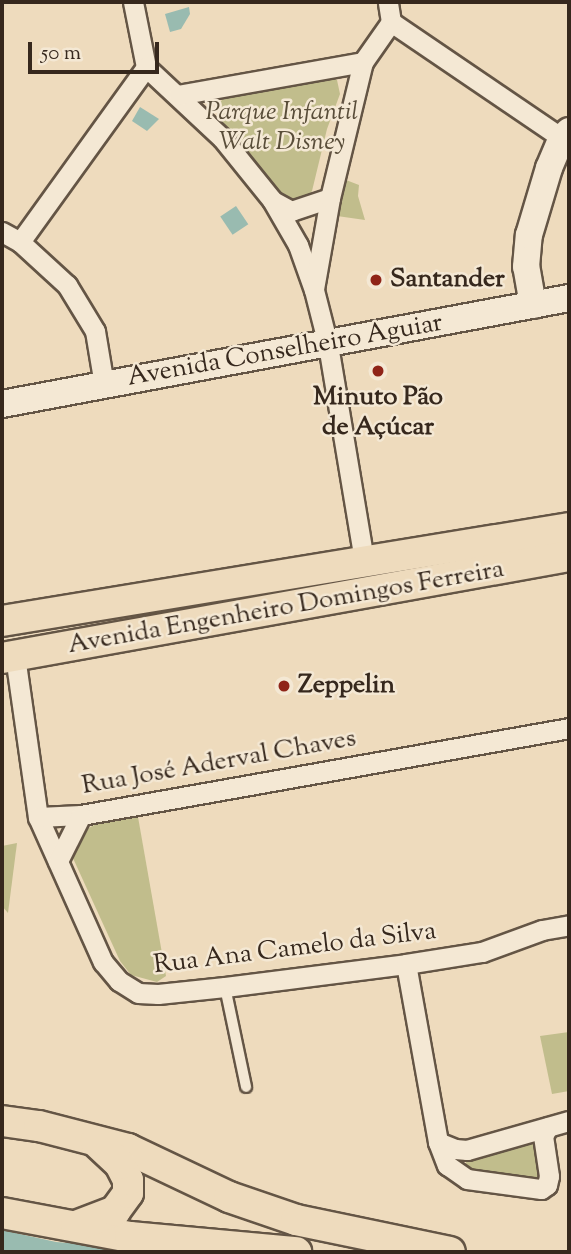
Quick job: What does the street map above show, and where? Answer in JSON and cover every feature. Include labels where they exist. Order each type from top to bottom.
[{"type":"main road","points":[[533,305],[527,251],[545,182],[566,134]]},
{"type":"main road","name":"Avenida Conselheiro Aguiar","points":[[2,404],[569,298]]},
{"type":"main road","name":"Avenida Engenheiro Domingos Ferreira","points":[[2,621],[364,559],[569,528]]},
{"type":"main road","name":"Avenida Engenheiro Domingos Ferreira","points":[[8,657],[569,556]]},
{"type":"main road","points":[[2,1121],[92,1139],[148,1157],[229,1197],[277,1215],[355,1235],[450,1252]]},
{"type":"main road","points":[[75,1227],[114,1211],[128,1193],[128,1180],[120,1164],[92,1139]]},
{"type":"main road","points":[[2,1213],[130,1237],[296,1252]]},
{"type":"street","points":[[133,2],[146,67],[222,138],[272,200],[298,245],[314,290],[328,345],[364,559]]},
{"type":"street","points":[[314,290],[330,198],[363,62],[391,22],[388,2]]},
{"type":"street","points":[[391,22],[566,134]]},
{"type":"street","points":[[178,95],[363,62]]},
{"type":"street","points":[[20,242],[146,67]]},
{"type":"street","points":[[272,200],[291,211],[330,198]]},
{"type":"street","points":[[2,232],[20,242],[67,285],[95,331],[104,385]]},
{"type":"street","points":[[8,657],[38,817]]},
{"type":"street","name":"Rua José Aderval Chaves","points":[[38,817],[81,815],[569,728]]},
{"type":"street","points":[[58,861],[81,815]]},
{"type":"street","name":"Rua Ana Camelo da Silva","points":[[38,817],[103,962],[119,981],[138,992],[158,994],[406,964],[482,951],[542,930],[569,925]]},
{"type":"street","points":[[406,964],[446,1146],[447,1165],[467,1179],[541,1189],[547,1185],[543,1136],[548,1127]]},
{"type":"street","points":[[446,1146],[467,1150],[569,1121]]},
{"type":"lane","points":[[225,987],[246,1087]]},
{"type":"green space","name":"Parque Infantil Walt Disney","points":[[327,76],[337,80],[340,94],[327,129],[312,191],[306,199],[291,203],[278,196],[219,119],[217,105],[226,96]]},
{"type":"green space","points":[[346,180],[359,185],[358,196],[365,220],[337,216]]},
{"type":"green space","points":[[138,817],[166,976],[157,982],[131,975],[120,961],[72,856],[76,835],[96,824]]},
{"type":"green space","points":[[17,843],[8,913],[2,906],[2,846]]},
{"type":"green space","points":[[569,1032],[569,1091],[552,1094],[540,1036]]},
{"type":"green space","points":[[536,1144],[540,1172],[536,1180],[465,1169],[467,1157],[473,1153]]},
{"type":"water","points":[[189,7],[190,14],[181,29],[170,32],[165,14]]},
{"type":"water","points":[[140,107],[159,119],[147,131],[132,121]]},
{"type":"water","points":[[236,206],[248,224],[233,235],[220,217]]},
{"type":"water","points":[[2,1230],[56,1242],[180,1252],[2,1252]]},
{"type":"place","name":"Santander","points":[[376,280]]},
{"type":"place","name":"Minuto Pão de Açúcar","points":[[378,371]]},
{"type":"place","name":"Zeppelin","points":[[284,686]]}]
